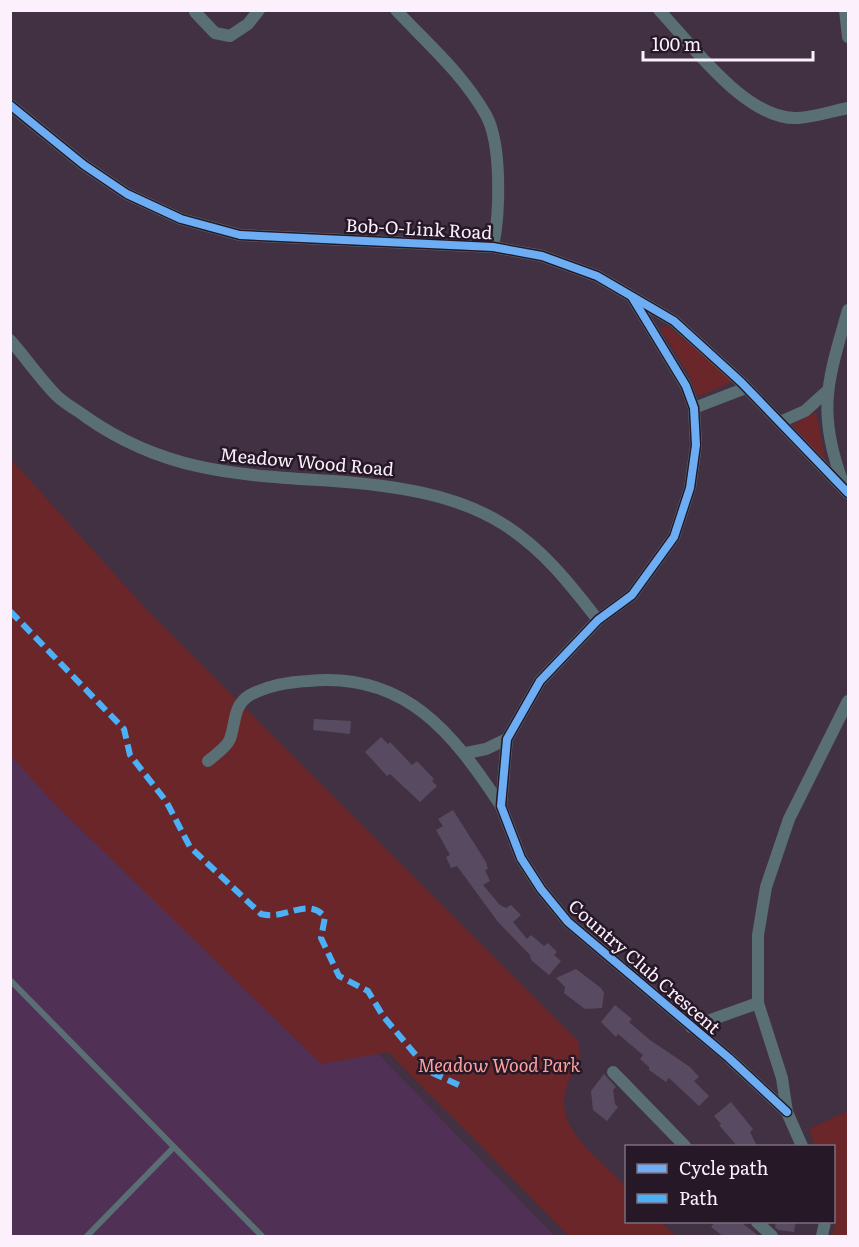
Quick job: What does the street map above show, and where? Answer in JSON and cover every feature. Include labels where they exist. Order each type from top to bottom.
[{"type":"street","points":[[195,12],[215,33],[230,36],[248,24],[258,10]]},
{"type":"street","points":[[396,10],[462,79],[487,117],[494,148],[497,188],[493,247]]},
{"type":"street","points":[[658,10],[743,99],[762,110],[796,118],[849,108]]},
{"type":"street","points":[[845,10],[849,37]]},
{"type":"street","name":"Bob-O-Link Road","points":[[10,105],[84,165],[127,194],[181,219],[240,234],[493,247],[571,266],[597,276],[674,321],[746,388],[846,490]]},
{"type":"street","name":"Country Club Crescent","points":[[632,297],[686,386],[694,408],[696,445],[690,488],[674,537],[632,596],[598,620],[540,681],[507,739],[501,806],[521,858],[541,889],[568,922],[787,1112]]},
{"type":"street","points":[[846,490],[835,464],[828,425],[826,392],[849,310]]},
{"type":"street","name":"Meadow Wood Road","points":[[10,340],[58,397],[105,430],[146,451],[199,468],[237,475],[394,486],[443,498],[501,523],[532,544],[557,569],[598,620]]},
{"type":"street","points":[[694,408],[746,388]]},
{"type":"street","points":[[780,422],[805,411],[826,392]]},
{"type":"street","points":[[208,761],[230,741],[237,709],[249,696],[275,686],[322,679],[387,690],[420,709],[466,753],[501,806]]},
{"type":"street","points":[[802,1145],[787,1112],[782,1078],[758,1003],[758,935],[766,887],[789,819],[849,701]]},
{"type":"street","points":[[466,753],[507,739]]},
{"type":"street","points":[[691,1027],[758,1003]]},
{"type":"street","points":[[613,1072],[684,1145]]},
{"type":"street","points":[[759,1223],[772,1236]]},
{"type":"lane","points":[[10,980],[262,1236]]},
{"type":"lane","points":[[87,1236],[174,1147]]},
{"type":"shaded area","points":[[10,674],[538,1219],[555,1236],[11,1236]]},
{"type":"green space","points":[[668,326],[734,381],[700,396],[696,394],[689,375],[659,327]]},
{"type":"green space","points":[[816,412],[826,462],[792,425]]},
{"type":"green space","name":"Meadow Wood Park","points":[[11,459],[146,609],[578,1041],[578,1062],[566,1089],[564,1104],[573,1131],[593,1155],[625,1185],[625,1223],[662,1223],[676,1236],[569,1236],[388,1052],[321,1064],[53,802],[11,756]]},
{"type":"green space","points":[[848,1111],[848,1236],[832,1236],[836,1221],[835,1145],[815,1145],[809,1129]]},
{"type":"building","points":[[314,719],[351,721],[350,734],[313,730]]},
{"type":"building","points":[[381,737],[388,744],[390,742],[412,765],[417,761],[434,779],[432,781],[437,786],[420,802],[390,774],[387,776],[365,752]]},
{"type":"building","points":[[453,810],[486,862],[488,869],[485,870],[490,881],[483,885],[500,905],[506,908],[511,905],[521,915],[513,922],[527,939],[531,935],[544,946],[548,943],[557,952],[554,955],[561,961],[549,975],[531,960],[530,955],[498,922],[457,866],[451,868],[446,857],[450,855],[436,830],[443,826],[438,819]]},
{"type":"building","points":[[576,969],[601,988],[604,993],[602,1008],[585,1009],[564,993],[565,987],[556,978]]},
{"type":"building","points":[[615,1005],[632,1019],[629,1022],[650,1040],[690,1067],[699,1077],[694,1081],[709,1096],[699,1106],[669,1078],[666,1082],[649,1070],[649,1067],[640,1059],[643,1055],[618,1034],[616,1037],[601,1022]]},
{"type":"building","points":[[604,1074],[616,1087],[613,1090],[615,1104],[618,1107],[607,1121],[593,1110],[591,1091]]},
{"type":"building","points":[[731,1102],[753,1129],[750,1132],[756,1145],[736,1145],[714,1116]]},
{"type":"building","points":[[714,1223],[742,1223],[759,1236],[723,1236],[711,1227]]},
{"type":"building","points":[[776,1223],[796,1223],[794,1232],[778,1230],[775,1227]]},
{"type":"marked path","points":[[10,611],[124,729],[130,755],[166,801],[190,847],[261,914],[270,915],[311,909],[325,917],[321,938],[339,976],[368,991],[383,1016],[430,1072],[459,1085]]},
{"type":"cycle path","points":[[10,105],[84,165],[127,194],[181,219],[240,235],[493,247],[542,256],[597,276],[674,321],[741,382],[848,493]]},
{"type":"cycle path","points":[[632,297],[686,386],[694,408],[696,445],[690,488],[674,537],[632,595],[598,620],[540,681],[507,739],[501,806],[521,858],[541,889],[568,922],[729,1058],[787,1112]]}]
